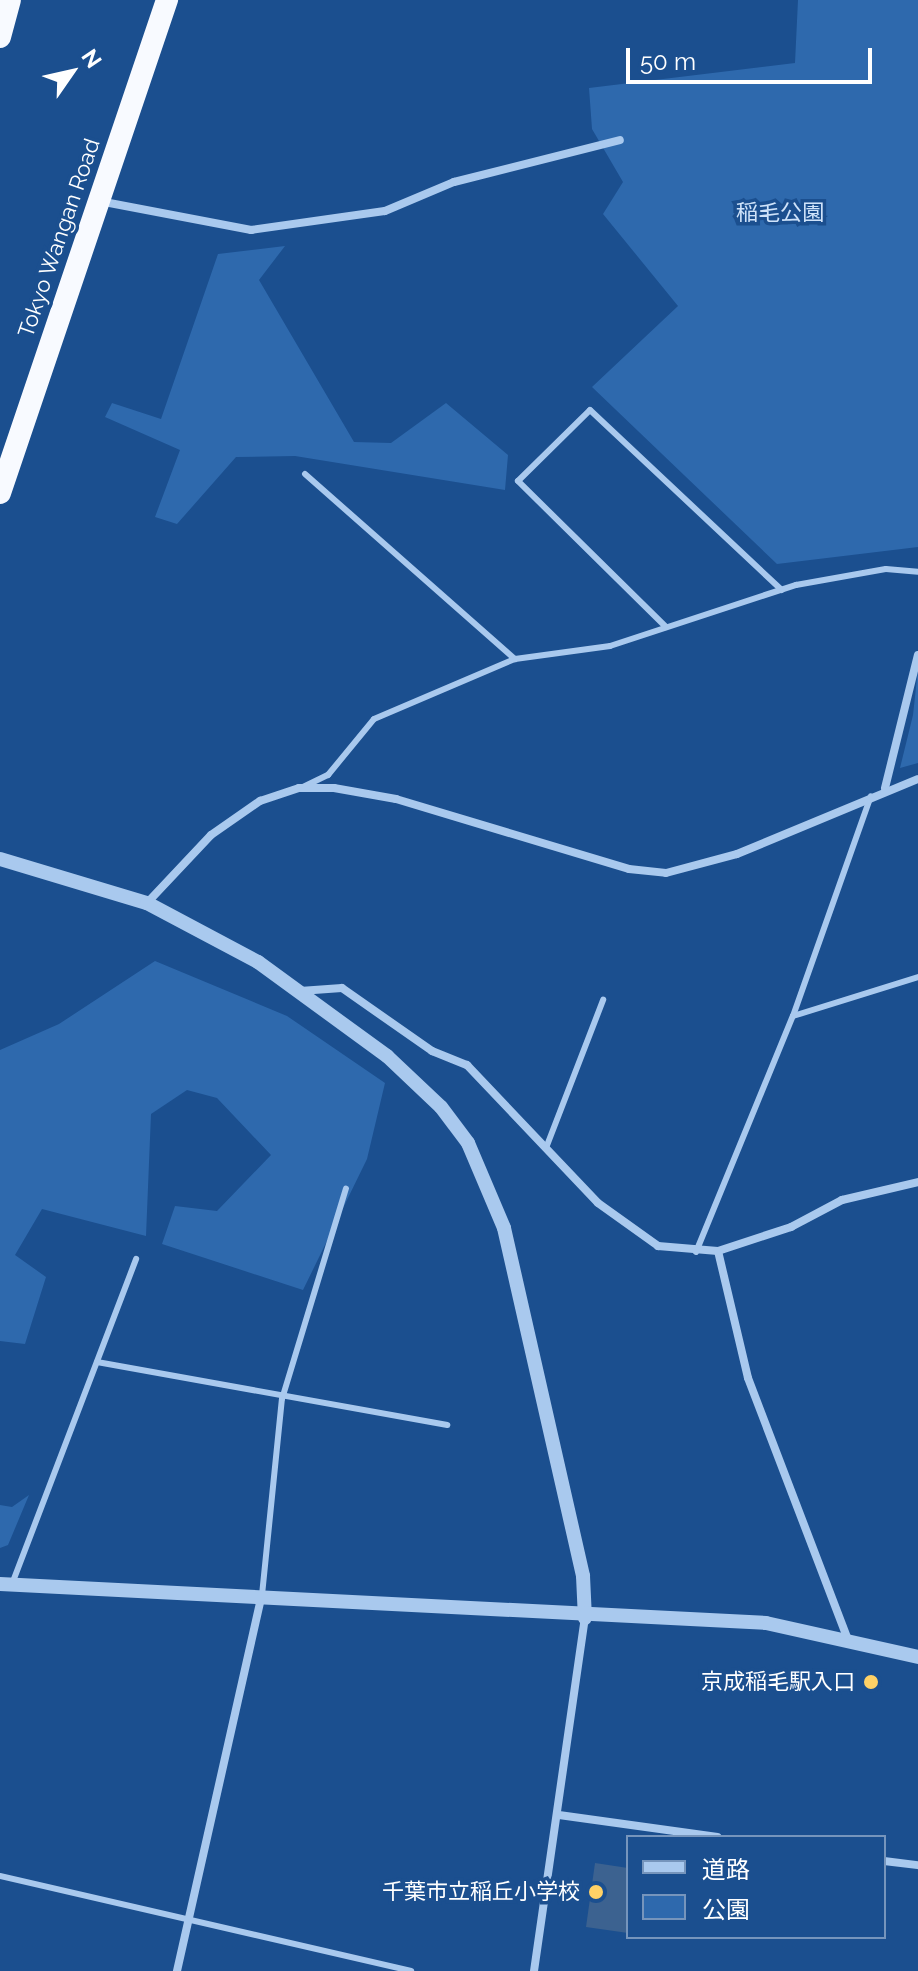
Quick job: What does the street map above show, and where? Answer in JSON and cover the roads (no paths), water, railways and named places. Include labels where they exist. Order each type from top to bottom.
[{"type":"highway","points":[[0,37],[10,0]]},
{"type":"highway","name":"Tokyo Wangan Road","points":[[0,493],[167,0]]},
{"type":"street","points":[[99,201],[251,230],[385,211],[454,182],[620,140]]},
{"type":"street","points":[[885,788],[918,655]]},
{"type":"street","points":[[147,903],[211,835],[260,801],[299,788],[334,788],[396,799],[629,869],[666,873],[737,854],[885,788],[918,779]]},
{"type":"street","points":[[0,859],[147,903],[258,962],[387,1056],[441,1107],[491,1187],[583,1576],[585,1618],[559,1815],[534,1971]]},
{"type":"street","points":[[300,991],[342,988],[432,1051],[467,1065],[598,1203],[658,1246],[696,1252],[718,1251],[791,1227],[842,1200],[918,1182]]},
{"type":"street","points":[[718,1251],[748,1378],[847,1637]]},
{"type":"street","points":[[6,1584],[585,1618],[766,1623],[847,1637],[918,1657]]},
{"type":"street","points":[[177,1971],[191,1920],[261,1599]]},
{"type":"street","points":[[559,1815],[703,1835]]},
{"type":"street","points":[[886,1861],[918,1865]]},
{"type":"lane","points":[[666,627],[518,481],[590,410],[782,590]]},
{"type":"lane","points":[[305,474],[515,659]]},
{"type":"lane","points":[[299,788],[328,775],[374,719],[515,659],[610,646],[782,590],[886,569],[918,572]]},
{"type":"lane","points":[[696,1252],[793,1016],[871,795]]},
{"type":"lane","points":[[793,1016],[918,977]]},
{"type":"lane","points":[[546,1148],[603,1000]]},
{"type":"lane","points":[[261,1599],[282,1399],[346,1189]]},
{"type":"lane","points":[[6,1584],[136,1259]]},
{"type":"lane","points":[[97,1362],[282,1399],[447,1425]]},
{"type":"lane","points":[[0,1876],[411,1971]]},
{"type":"place","name":"京成稲毛駅入口","points":[[871,1682]]},
{"type":"place","name":"千葉市立稲丘小学校","points":[[596,1892]]},
{"type":"park label","name":"稲毛公園","points":[[780,213]]}]
